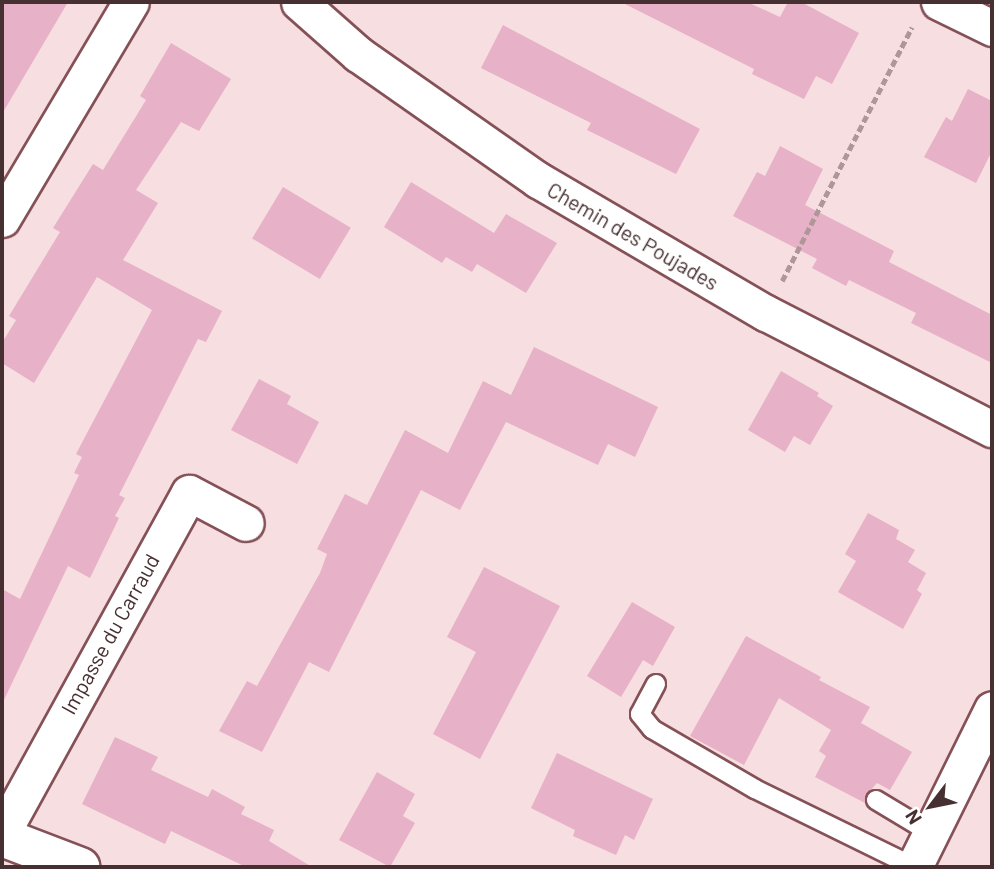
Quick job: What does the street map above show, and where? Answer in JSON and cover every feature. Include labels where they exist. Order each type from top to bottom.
[{"type":"street","points":[[2,219],[131,2]]},
{"type":"street","name":"Chemin des Poujades","points":[[299,2],[358,54],[538,180],[766,313],[992,429]]},
{"type":"street","points":[[929,8],[992,28]]},
{"type":"street","name":"Impasse du Carraud","points":[[2,835],[188,492],[246,523]]},
{"type":"street","points":[[914,867],[992,709]]},
{"type":"street","points":[[2,835],[80,867]]},
{"type":"lane","points":[[656,684],[640,714],[652,729],[755,789],[914,867]]},
{"type":"lane","points":[[876,800],[931,833]]},
{"type":"path","points":[[766,313],[929,8]]},
{"type":"building","points":[[2,2],[68,2],[2,114]]},
{"type":"building","points":[[621,2],[747,2],[780,17],[788,2],[801,2],[859,33],[832,84],[816,76],[804,99],[752,74],[754,69]]},
{"type":"building","points":[[503,25],[700,129],[676,174],[587,130],[591,123],[481,68]]},
{"type":"building","points":[[171,43],[231,79],[199,131],[181,122],[136,190],[158,203],[123,260],[222,311],[206,342],[198,339],[119,495],[125,498],[115,516],[119,518],[90,578],[68,566],[2,704],[2,589],[20,599],[79,475],[74,473],[82,457],[76,454],[152,310],[97,277],[34,383],[2,363],[2,343],[16,320],[9,316],[60,232],[53,228],[93,164],[103,170],[146,100],[140,96]]},
{"type":"building","points":[[968,89],[992,101],[992,151],[976,183],[924,157],[946,117],[952,121]]},
{"type":"building","points":[[780,146],[823,169],[805,205],[894,251],[889,262],[992,315],[992,363],[911,323],[916,313],[849,280],[846,286],[812,268],[817,259],[733,216],[757,172],[765,176]]},
{"type":"building","points":[[411,182],[494,233],[506,214],[557,243],[526,293],[477,264],[472,272],[446,257],[442,263],[384,227]]},
{"type":"building","points":[[283,187],[351,228],[320,279],[252,238]]},
{"type":"building","points":[[534,347],[658,407],[635,457],[608,444],[598,465],[506,422],[460,510],[421,490],[329,672],[309,662],[262,752],[219,731],[247,681],[257,686],[320,573],[327,554],[317,549],[345,494],[367,505],[405,430],[448,453],[483,381],[511,395]]},
{"type":"building","points":[[781,371],[819,393],[817,396],[833,406],[810,445],[794,436],[785,452],[748,430]]},
{"type":"building","points":[[259,379],[291,396],[287,404],[319,422],[297,464],[231,430]]},
{"type":"building","points":[[868,513],[899,530],[896,539],[915,550],[908,562],[926,573],[917,590],[922,594],[903,629],[838,592],[856,561],[845,554]]},
{"type":"building","points":[[484,567],[560,606],[480,759],[433,734],[476,652],[447,637]]},
{"type":"building","points":[[632,602],[675,627],[653,666],[643,660],[621,697],[587,676]]},
{"type":"building","points":[[746,636],[870,707],[861,723],[912,752],[890,790],[877,783],[866,795],[865,803],[815,777],[826,756],[819,751],[831,730],[779,698],[744,765],[690,736]]},
{"type":"building","points":[[115,737],[158,757],[151,770],[208,797],[212,789],[245,807],[241,814],[274,830],[269,841],[312,867],[246,867],[171,831],[165,844],[82,804]]},
{"type":"building","points":[[557,753],[653,799],[634,840],[625,835],[616,855],[573,836],[575,830],[531,808]]},
{"type":"building","points":[[377,772],[415,794],[403,816],[415,823],[390,867],[339,840]]}]
